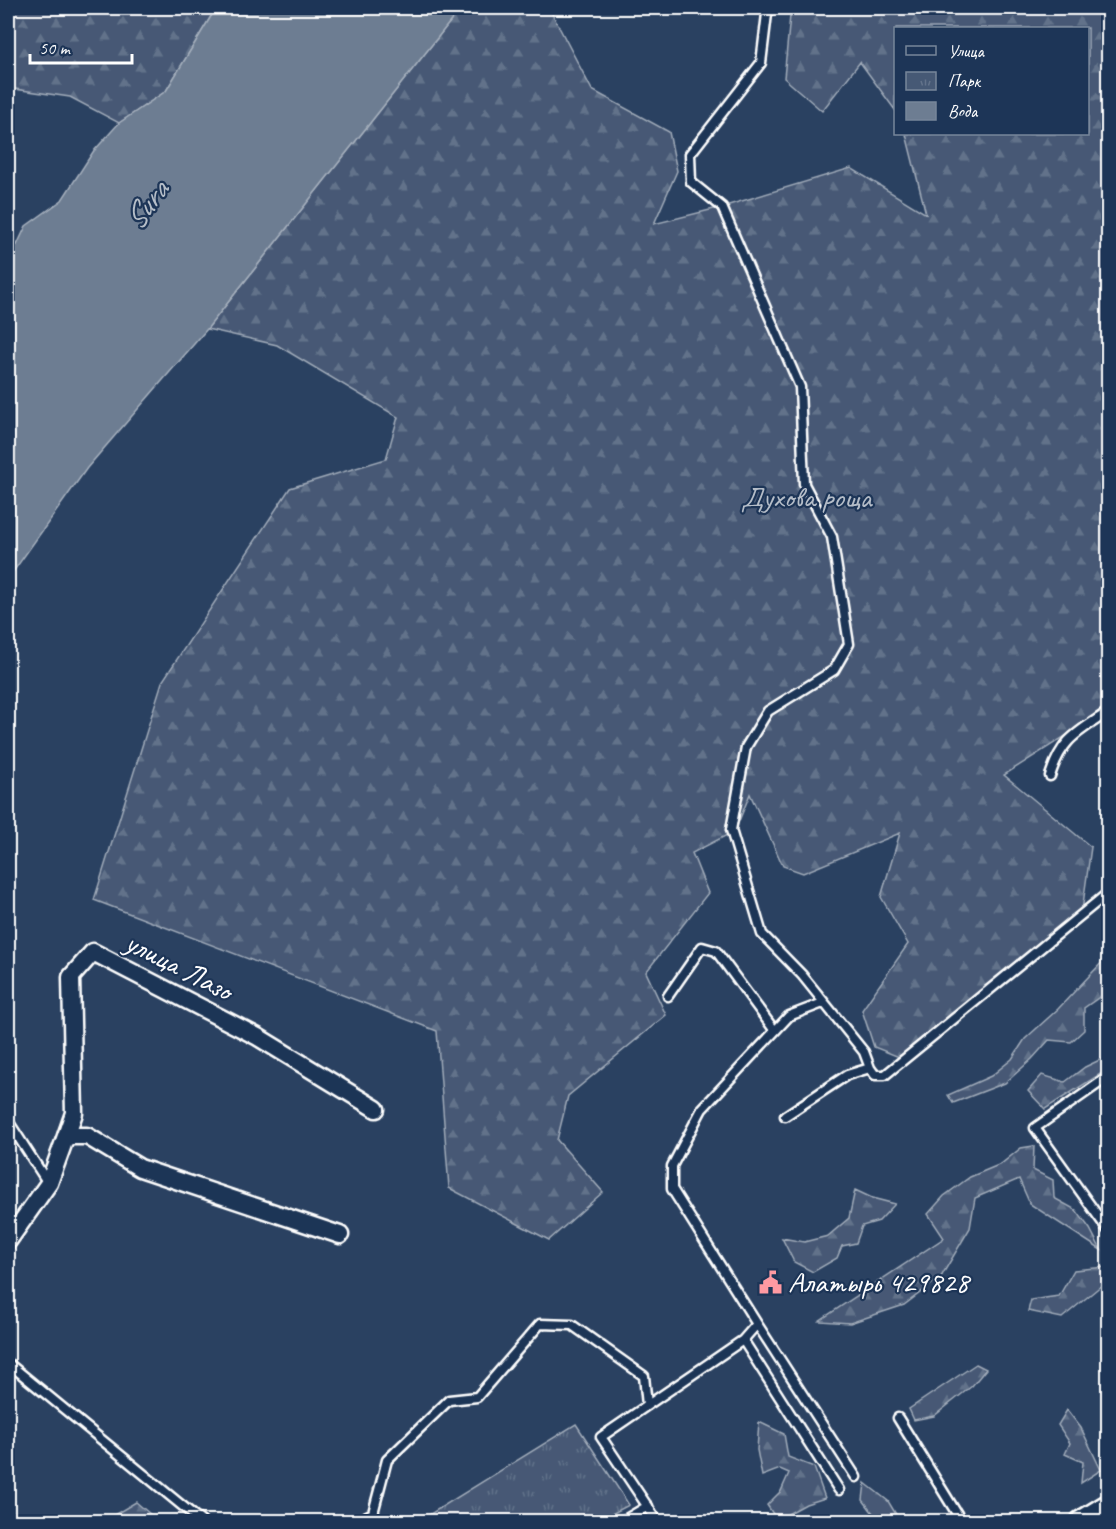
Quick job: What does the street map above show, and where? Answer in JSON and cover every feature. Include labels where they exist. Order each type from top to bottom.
[{"type":"street","name":"улица Лазо","points":[[8,1240],[49,1183],[74,1113],[71,977],[93,952],[258,1037],[376,1109]]},
{"type":"street","points":[[66,1136],[87,1136],[140,1168],[340,1234]]},
{"type":"street","points":[[1082,1521],[1108,1506]]},
{"type":"lane","points":[[772,8],[767,14],[761,63],[690,153],[692,182],[722,207],[800,387],[804,484],[832,537],[849,644],[834,670],[768,711],[746,747],[731,830],[762,934],[802,975],[823,1004],[864,1052],[875,1075],[885,1075],[1108,893]]},
{"type":"lane","points":[[1050,776],[1056,757],[1070,737],[1108,712]]},
{"type":"lane","points":[[668,996],[702,947],[716,951],[775,1031]]},
{"type":"lane","points":[[823,1004],[789,1016],[702,1109],[672,1166],[672,1189],[856,1477]]},
{"type":"lane","points":[[785,1116],[847,1075],[870,1068]]},
{"type":"lane","points":[[1108,1077],[1035,1128],[1108,1230]]},
{"type":"lane","points":[[8,1121],[49,1183]]},
{"type":"lane","points":[[378,1521],[373,1513],[387,1460],[450,1400],[477,1397],[540,1324],[572,1325],[644,1376],[647,1405]]},
{"type":"lane","points":[[658,1521],[601,1437],[743,1340],[757,1324]]},
{"type":"lane","points":[[743,1340],[839,1490]]},
{"type":"lane","points":[[8,1364],[202,1521]]},
{"type":"lane","points":[[898,1418],[962,1521]]},
{"type":"lane","points":[[621,1521],[648,1506]]},
{"type":"lane","points":[[355,1521],[373,1513]]},
{"type":"green space","points":[[8,8],[216,8],[166,91],[119,123],[70,97],[8,88]]},
{"type":"green space","name":"Духова роща","points":[[461,8],[549,8],[592,90],[669,132],[677,171],[654,224],[722,207],[851,168],[926,214],[906,135],[1089,135],[1089,27],[894,27],[894,109],[860,62],[822,111],[784,78],[790,16],[803,8],[1108,8],[1108,709],[1004,775],[1091,847],[1082,911],[899,1057],[874,1047],[862,1010],[908,944],[881,897],[900,833],[803,873],[783,866],[750,794],[735,831],[692,853],[708,893],[646,972],[666,1015],[568,1096],[557,1140],[603,1192],[549,1240],[449,1188],[437,1031],[94,900],[162,682],[290,488],[386,459],[398,417],[277,345],[207,329]]},
{"type":"green space","points":[[1108,956],[1108,991],[1084,1008],[1084,1030],[1071,1042],[1049,1040],[1005,1083],[953,1103],[948,1095],[991,1076],[1012,1059],[1025,1039],[1058,1009]]},
{"type":"green space","points":[[1108,1056],[1108,1065],[1102,1073],[1045,1109],[1028,1091],[1042,1075],[1065,1082],[1085,1067]]},
{"type":"green space","points":[[1034,1146],[1033,1170],[1053,1180],[1054,1198],[1076,1210],[1090,1229],[1101,1250],[1030,1204],[1019,1179],[975,1198],[970,1228],[941,1277],[904,1305],[850,1323],[819,1321],[944,1238],[928,1214],[944,1196],[970,1177],[1001,1164],[1021,1148]]},
{"type":"green space","points":[[855,1190],[872,1198],[895,1204],[879,1221],[862,1226],[856,1243],[842,1246],[837,1258],[813,1272],[794,1262],[782,1238],[804,1242],[828,1236],[849,1218]]},
{"type":"green space","points":[[1108,1268],[1108,1280],[1062,1318],[1028,1311],[1031,1300],[1059,1296],[1074,1270]]},
{"type":"green space","points":[[976,1364],[986,1369],[972,1386],[934,1416],[914,1420],[909,1409]]},
{"type":"green space","points":[[1067,1410],[1081,1428],[1101,1470],[1081,1483],[1083,1462],[1065,1454],[1070,1443],[1058,1425]]},
{"type":"green space","points":[[759,1422],[784,1434],[788,1457],[814,1467],[825,1498],[806,1504],[777,1520],[767,1505],[781,1491],[789,1473],[780,1469],[762,1476],[757,1450]]},
{"type":"green space","points":[[576,1424],[629,1505],[598,1521],[419,1521]]},
{"type":"green space","points":[[865,1483],[888,1501],[900,1521],[879,1521],[863,1500]]},
{"type":"green space","points":[[136,1502],[158,1521],[104,1521]]},
{"type":"water","name":"Sura","points":[[216,8],[461,8],[207,329],[87,468],[8,579],[8,238],[17,245],[26,226],[62,200],[93,152],[119,123],[166,91]]},
{"type":"place","name":"Алатырь 429828","points":[[770,1282]]}]
